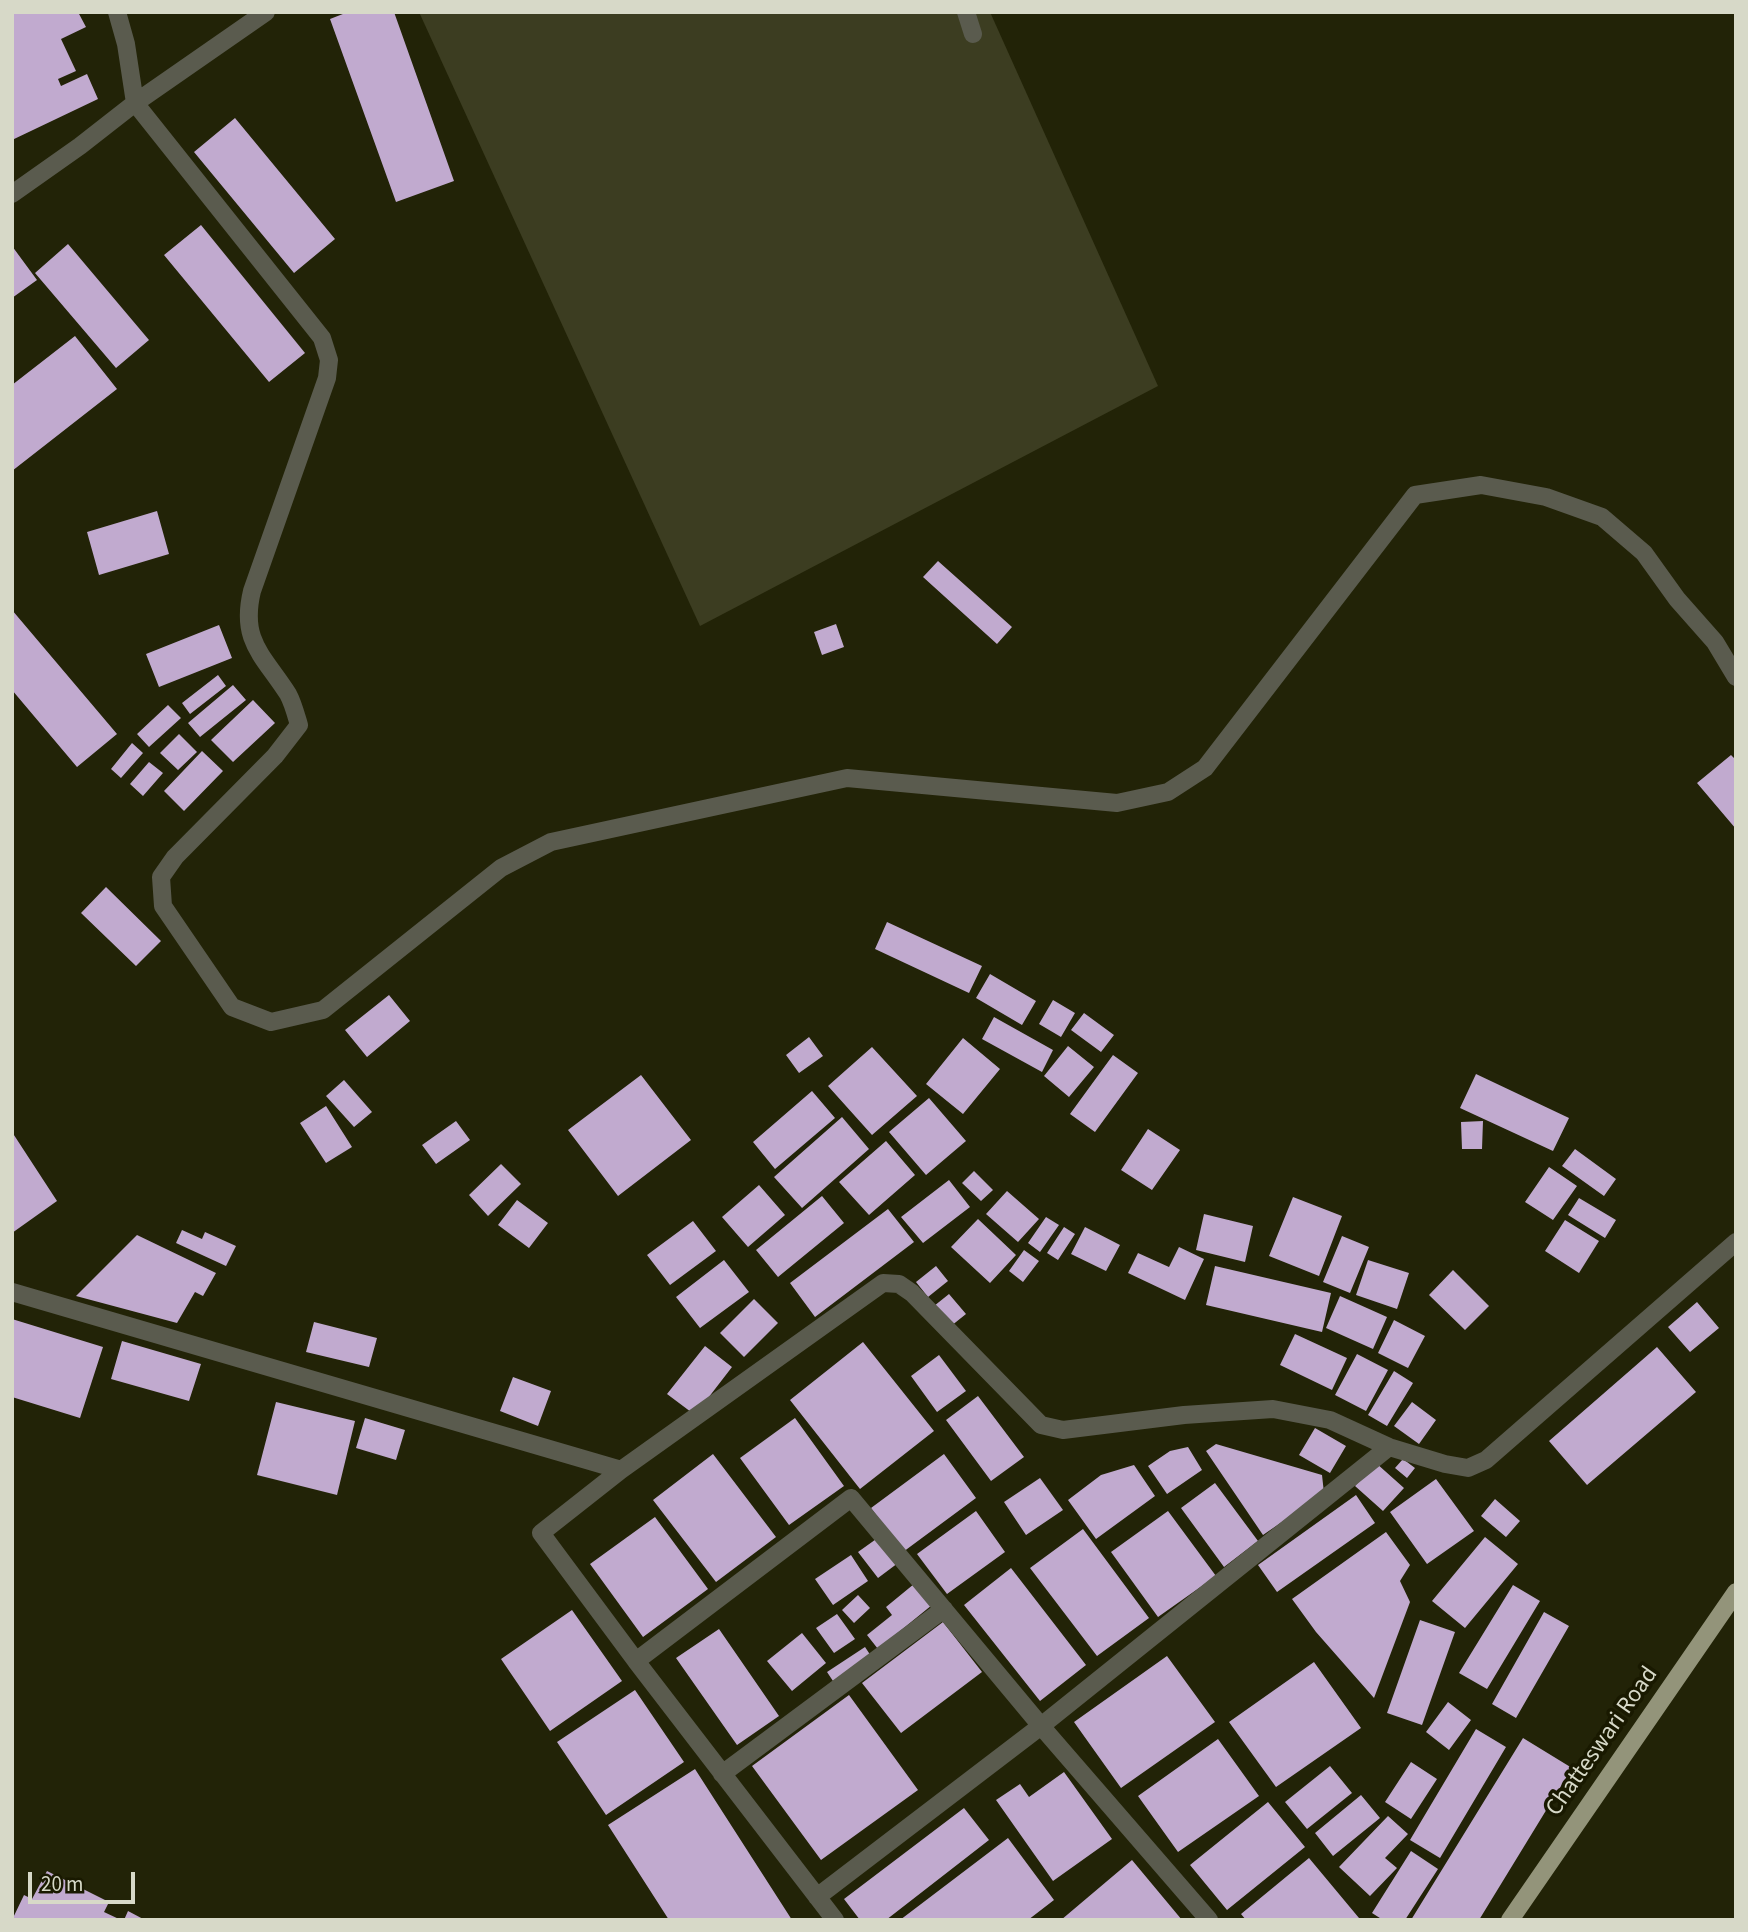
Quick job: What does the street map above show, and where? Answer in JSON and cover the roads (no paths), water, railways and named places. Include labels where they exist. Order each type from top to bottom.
[{"type":"main road","name":"Chatteswari Road","points":[[1510,1920],[1733,1603]]},
{"type":"street","points":[[117,12],[126,44],[135,103],[321,338],[329,360],[327,378],[247,611],[254,645],[290,697],[299,724],[275,756],[175,857],[161,877],[163,906],[232,1007],[271,1022],[323,1010],[501,868],[551,842],[847,778],[1117,803],[1168,792],[1205,768],[1415,495],[1481,485],[1546,497],[1602,517],[1644,553],[1677,599],[1715,642],[1736,677]]},
{"type":"street","points":[[12,194],[135,103],[267,12]]},
{"type":"street","points":[[966,12],[973,34]]},
{"type":"street","points":[[835,1920],[541,1533],[621,1471],[883,1283],[899,1284],[912,1293],[1041,1425],[1063,1430],[1184,1415],[1273,1409],[1330,1420],[1389,1447],[1468,1468],[1486,1460],[1736,1241]]},
{"type":"street","points":[[12,1292],[621,1471]]},
{"type":"street","points":[[817,1897],[1041,1726],[1389,1447]]},
{"type":"street","points":[[636,1661],[851,1498],[1041,1726],[1209,1920]]},
{"type":"street","points":[[722,1773],[944,1609]]}]
